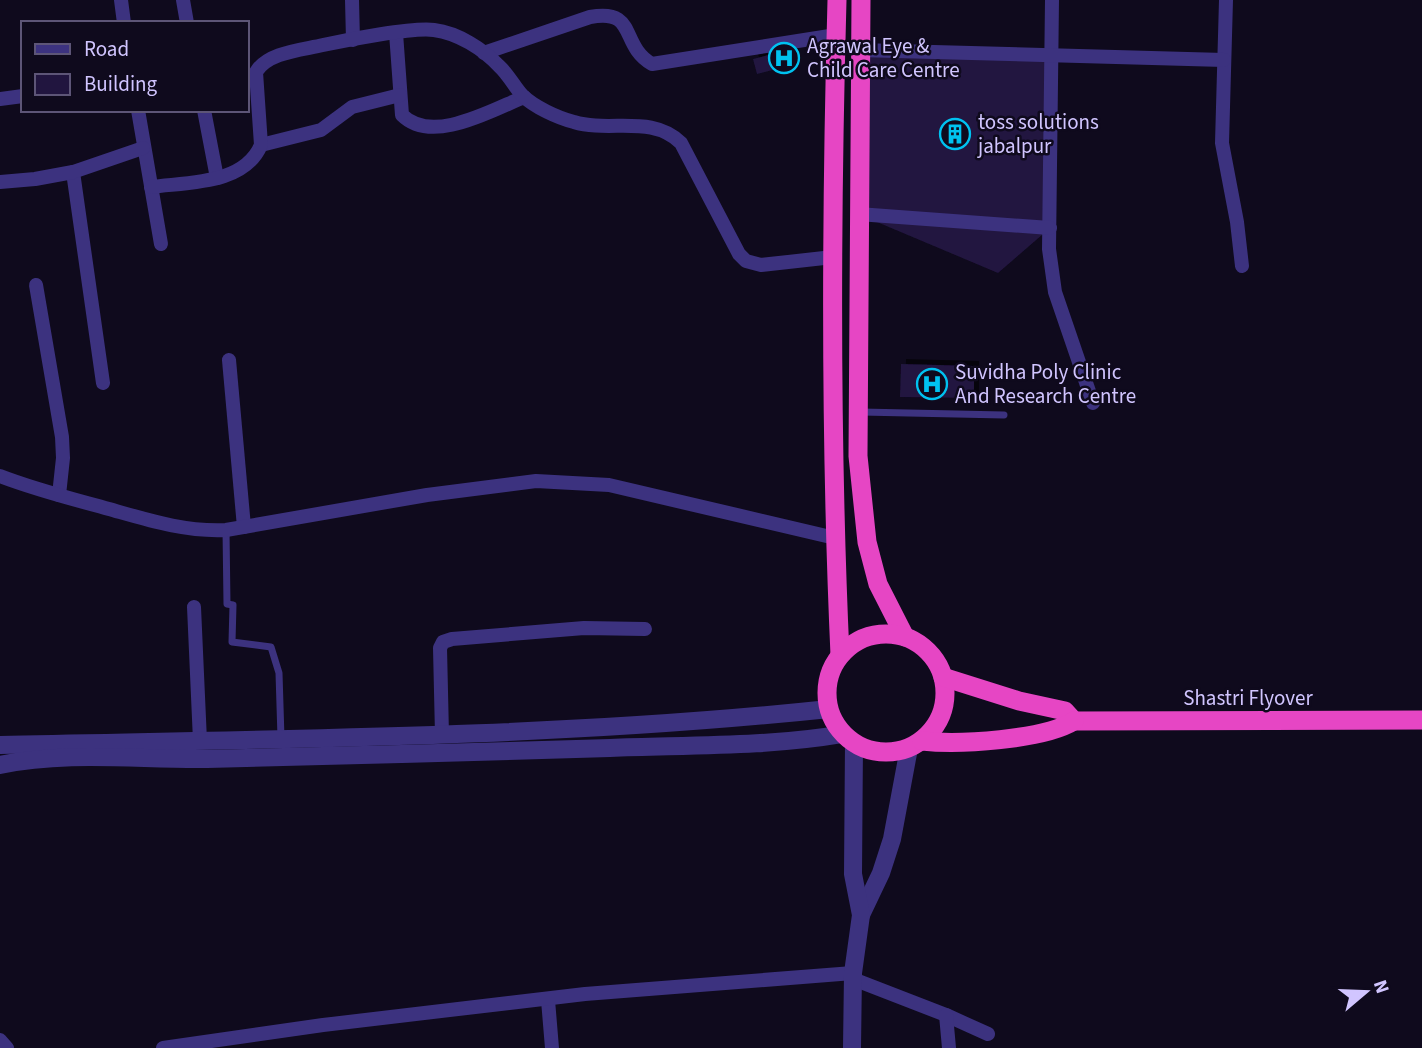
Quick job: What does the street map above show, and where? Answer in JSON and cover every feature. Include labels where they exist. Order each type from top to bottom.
[{"type":"highway","points":[[837,0],[831,342],[840,655]]},
{"type":"highway","points":[[861,0],[858,456],[867,542],[878,584],[905,637]]},
{"type":"highway","points":[[916,744],[940,719],[946,691],[943,677],[929,652],[918,643],[891,634],[870,636],[851,645],[840,655],[828,681],[829,709],[835,722],[849,738],[881,752],[916,744],[986,741],[1054,729],[1074,721],[1065,711],[1019,701],[943,677]]},
{"type":"highway","name":"Shastri Flyover","points":[[1074,721],[1422,720]]},
{"type":"street","points":[[121,0],[124,21]]},
{"type":"street","points":[[183,0],[187,21]]},
{"type":"street","points":[[352,0],[354,40]]},
{"type":"street","points":[[1052,0],[1049,249],[1055,292],[1093,403]]},
{"type":"street","points":[[1226,0],[1222,143],[1237,222],[1242,266]]},
{"type":"street","points":[[484,53],[604,14],[615,15],[624,24],[633,48],[641,58],[652,64],[836,36]]},
{"type":"street","points":[[151,187],[217,178],[234,173],[258,153],[261,145],[256,72],[268,59],[354,40],[432,29],[453,34],[484,53],[499,65],[524,97],[574,122],[655,127],[671,133],[681,143],[739,254],[746,261],[761,265],[833,257]]},
{"type":"street","points":[[396,33],[402,115],[407,120],[419,126],[449,126],[524,97]]},
{"type":"street","points":[[859,50],[1224,60]]},
{"type":"street","points":[[261,145],[321,130],[352,107],[400,94]]},
{"type":"street","points":[[0,99],[21,96]]},
{"type":"street","points":[[138,112],[161,244]]},
{"type":"street","points":[[204,112],[217,178]]},
{"type":"street","points":[[0,182],[73,172],[144,148]]},
{"type":"street","points":[[73,172],[103,383]]},
{"type":"street","points":[[858,214],[1050,228]]},
{"type":"street","points":[[36,285],[62,437],[59,495]]},
{"type":"street","points":[[229,360],[244,527]]},
{"type":"street","points":[[0,476],[183,529],[226,530],[427,495],[536,481],[570,481],[609,485],[835,538]]},
{"type":"street","points":[[194,607],[200,741]]},
{"type":"street","points":[[442,734],[440,648],[443,642],[584,628],[645,629]]},
{"type":"street","points":[[0,745],[442,734],[742,718],[829,709]]},
{"type":"street","points":[[0,765],[22,760],[60,758],[432,755],[849,738],[853,874],[861,915]]},
{"type":"street","points":[[852,1048],[853,976],[861,915],[881,873],[892,839],[916,744]]},
{"type":"street","points":[[163,1048],[251,1042],[472,1007],[585,994],[853,976],[988,1034]]},
{"type":"street","points":[[548,1000],[552,1048]]},
{"type":"street","points":[[946,1015],[949,1048]]},
{"type":"street","points":[[0,1040],[7,1048]]},
{"type":"lane","points":[[859,412],[1004,415]]},
{"type":"lane","points":[[226,530],[227,604],[233,605],[232,642],[271,647],[279,673],[281,738]]},
{"type":"building","points":[[792,49],[796,64],[757,74],[753,59]]},
{"type":"building","name":"toss solutions jabalpur","points":[[859,50],[1051,54],[1050,228],[998,273],[858,214]]},
{"type":"building","points":[[901,364],[974,366],[974,398],[900,397]]},
{"type":"place","name":"Agrawal Eye & Child Care Centre","points":[[784,58]]},
{"type":"place","name":"toss solutions jabalpur","points":[[955,134]]},
{"type":"place","name":"Suvidha Poly Clinic And Research Centre","points":[[932,384]]}]
